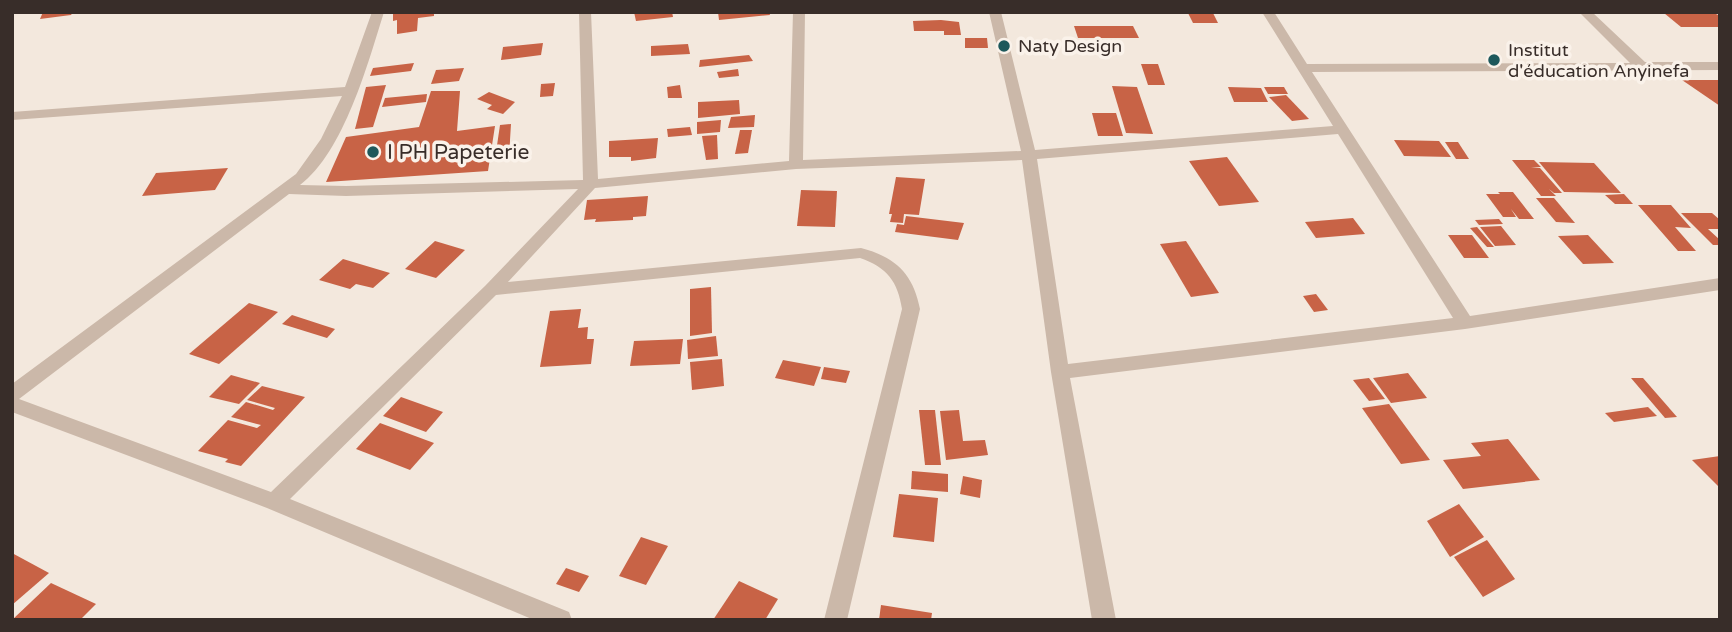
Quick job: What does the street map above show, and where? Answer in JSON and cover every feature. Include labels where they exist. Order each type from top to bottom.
[{"type":"street","points":[[12,394],[301,177],[320,153],[352,92],[378,12]]},
{"type":"street","points":[[274,502],[491,290],[591,184],[585,12]]},
{"type":"street","points":[[796,165],[799,12]]},
{"type":"street","points":[[995,12],[1029,155],[1060,372],[1104,620]]},
{"type":"street","points":[[1268,12],[1465,323]]},
{"type":"street","points":[[1585,12],[1641,66]]},
{"type":"street","points":[[1303,68],[1720,66]]},
{"type":"street","points":[[12,116],[352,92]]},
{"type":"street","points":[[286,189],[346,191],[591,184],[796,165],[1029,155],[1343,129]]},
{"type":"street","points":[[491,290],[861,253],[884,260],[900,274],[909,290],[911,309],[835,620]]},
{"type":"street","points":[[1060,372],[1465,323],[1720,284]]},
{"type":"street","points":[[12,404],[274,502],[561,620]]},
{"type":"building","points":[[43,12],[73,12],[71,15],[40,19]]},
{"type":"building","points":[[393,12],[434,12],[434,16],[418,18],[417,31],[397,34],[397,20],[393,21]]},
{"type":"building","points":[[634,12],[672,12],[673,17],[636,21]]},
{"type":"building","points":[[718,12],[769,12],[770,15],[719,20]]},
{"type":"building","points":[[1188,13],[1213,13],[1218,23],[1193,23]]},
{"type":"building","points":[[1664,13],[1716,14],[1720,16],[1720,27],[1681,27]]},
{"type":"building","points":[[913,21],[959,22],[961,35],[944,35],[944,31],[914,31]]},
{"type":"building","points":[[1074,26],[1133,26],[1139,38],[1078,38]]},
{"type":"building","points":[[965,38],[987,38],[988,48],[965,48]]},
{"type":"building","points":[[543,43],[541,55],[501,60],[503,47]]},
{"type":"building","points":[[688,44],[690,54],[651,56],[651,46]]},
{"type":"building","points":[[749,55],[753,61],[699,67],[700,60]]},
{"type":"building","points":[[414,63],[411,71],[370,76],[373,68]]},
{"type":"building","points":[[1141,64],[1158,64],[1165,85],[1148,85]]},
{"type":"building","points":[[464,68],[459,81],[431,84],[436,70]]},
{"type":"building","points":[[738,69],[739,76],[719,78],[717,72]]},
{"type":"building","points":[[1682,80],[1720,80],[1720,106]]},
{"type":"building","points":[[555,83],[553,96],[540,97],[541,84]]},
{"type":"building","points":[[386,85],[373,127],[355,129],[366,87]]},
{"type":"building","points":[[680,85],[682,98],[668,98],[667,87]]},
{"type":"building","points":[[1112,86],[1137,87],[1153,134],[1126,133]]},
{"type":"building","points":[[1228,87],[1261,88],[1268,102],[1234,102]]},
{"type":"building","points":[[1264,87],[1284,87],[1288,94],[1268,94]]},
{"type":"building","points":[[431,91],[460,91],[457,131],[495,126],[488,171],[326,182],[346,137],[419,127]]},
{"type":"building","points":[[489,92],[515,102],[503,114],[487,109],[492,105],[477,99]]},
{"type":"building","points":[[427,94],[426,102],[382,107],[385,98]]},
{"type":"building","points":[[1286,95],[1309,119],[1292,121],[1269,97]]},
{"type":"building","points":[[739,100],[740,114],[698,118],[698,102]]},
{"type":"building","points":[[1092,113],[1116,113],[1123,136],[1098,136]]},
{"type":"building","points":[[755,115],[754,127],[728,128],[731,117]]},
{"type":"building","points":[[721,120],[720,132],[697,134],[697,122]]},
{"type":"building","points":[[511,124],[509,157],[495,159],[500,125]]},
{"type":"building","points":[[690,127],[692,135],[668,137],[667,129]]},
{"type":"building","points":[[740,130],[752,130],[748,153],[735,154]]},
{"type":"building","points":[[717,135],[718,159],[706,160],[702,136]]},
{"type":"building","points":[[658,138],[656,158],[631,161],[631,157],[609,157],[609,141]]},
{"type":"building","points":[[1394,140],[1439,141],[1451,157],[1404,156]]},
{"type":"building","points":[[1445,142],[1458,142],[1469,159],[1456,159]]},
{"type":"building","points":[[1227,157],[1259,202],[1219,206],[1189,161]]},
{"type":"building","points":[[1512,160],[1534,160],[1541,167],[1531,167],[1540,168],[1562,193],[1554,193],[1549,189],[1556,196],[1541,196]]},
{"type":"building","points":[[1539,162],[1594,163],[1621,193],[1564,192]]},
{"type":"building","points":[[228,168],[215,190],[142,196],[156,173]]},
{"type":"building","points":[[896,177],[925,179],[919,215],[904,214],[903,223],[890,222]]},
{"type":"building","points":[[801,190],[837,191],[835,227],[797,226]]},
{"type":"building","points":[[1498,192],[1513,192],[1534,219],[1519,219],[1511,209],[1516,217],[1503,217],[1486,194],[1500,194]]},
{"type":"building","points":[[1624,194],[1633,204],[1615,204],[1605,195]]},
{"type":"building","points":[[648,196],[646,216],[633,217],[633,220],[584,220],[587,200]]},
{"type":"building","points":[[1536,198],[1554,198],[1575,223],[1556,222]]},
{"type":"building","points":[[1638,205],[1671,205],[1691,228],[1675,227],[1696,251],[1678,251]]},
{"type":"building","points":[[1681,213],[1712,213],[1720,220],[1720,229],[1708,229],[1720,240],[1720,245],[1713,245]]},
{"type":"building","points":[[906,216],[964,223],[958,240],[895,232],[897,224],[904,225]]},
{"type":"building","points":[[1353,218],[1365,234],[1316,238],[1305,222]]},
{"type":"building","points":[[1499,219],[1503,224],[1479,225],[1475,220]]},
{"type":"building","points":[[1501,226],[1516,245],[1495,246],[1480,227]]},
{"type":"building","points":[[1477,227],[1494,247],[1487,247],[1470,228]]},
{"type":"building","points":[[1448,235],[1472,235],[1489,258],[1464,258]]},
{"type":"building","points":[[1588,235],[1614,263],[1583,264],[1558,236]]},
{"type":"building","points":[[435,241],[465,250],[436,278],[405,269]]},
{"type":"building","points":[[1186,241],[1219,293],[1191,297],[1160,244]]},
{"type":"building","points":[[343,259],[390,273],[373,288],[356,284],[350,289],[319,280]]},
{"type":"building","points":[[711,287],[712,333],[690,336],[690,289]]},
{"type":"building","points":[[1316,294],[1328,310],[1314,312],[1303,296]]},
{"type":"building","points":[[249,303],[278,312],[219,364],[189,354]]},
{"type":"building","points":[[581,309],[578,328],[588,327],[587,339],[594,339],[591,364],[540,367],[550,311]]},
{"type":"building","points":[[292,315],[335,329],[327,338],[282,324]]},
{"type":"building","points":[[716,336],[718,356],[688,359],[687,340]]},
{"type":"building","points":[[683,339],[680,364],[630,366],[634,341]]},
{"type":"building","points":[[722,359],[724,386],[692,390],[690,362]]},
{"type":"building","points":[[783,360],[821,367],[814,386],[775,378]]},
{"type":"building","points":[[824,367],[850,371],[846,383],[821,379]]},
{"type":"building","points":[[1408,373],[1427,398],[1391,403],[1373,378]]},
{"type":"building","points":[[231,375],[260,383],[239,404],[209,397]]},
{"type":"building","points":[[1369,378],[1385,399],[1369,401],[1353,380]]},
{"type":"building","points":[[1631,378],[1643,378],[1677,417],[1665,418]]},
{"type":"building","points":[[262,386],[305,397],[241,466],[225,462],[228,459],[198,451],[228,420],[257,428],[261,425],[231,417],[246,402],[273,410],[275,408],[247,400]]},
{"type":"building","points":[[401,397],[443,412],[426,432],[383,416]]},
{"type":"building","points":[[1389,404],[1430,460],[1401,464],[1362,408]]},
{"type":"building","points":[[1648,407],[1657,416],[1614,422],[1605,413]]},
{"type":"building","points":[[919,410],[935,410],[941,465],[925,465]]},
{"type":"building","points":[[959,410],[963,441],[985,440],[988,455],[946,460],[940,411]]},
{"type":"building","points":[[380,423],[434,443],[410,470],[356,449]]},
{"type":"building","points":[[1508,439],[1540,480],[1463,489],[1443,460],[1481,456],[1471,443]]},
{"type":"building","points":[[1720,456],[1720,488],[1692,460]]},
{"type":"building","points":[[912,471],[948,474],[948,492],[911,489]]},
{"type":"building","points":[[963,476],[982,480],[980,498],[960,494]]},
{"type":"building","points":[[899,494],[938,498],[934,542],[893,537]]},
{"type":"building","points":[[1459,504],[1484,537],[1450,557],[1427,521]]},
{"type":"building","points":[[641,537],[668,546],[646,585],[619,576]]},
{"type":"building","points":[[1487,540],[1515,579],[1483,597],[1454,557]]},
{"type":"building","points":[[12,553],[49,573],[12,605]]},
{"type":"building","points":[[566,568],[589,576],[579,592],[556,584]]},
{"type":"building","points":[[739,581],[778,599],[765,620],[713,620]]},
{"type":"building","points":[[51,583],[96,604],[80,620],[12,620]]},
{"type":"building","points":[[881,605],[932,613],[931,620],[879,620]]},
{"type":"place","name":"Naty Design","points":[[1004,46]]},
{"type":"place","name":"Institut d'éducation Anyinefa","points":[[1494,60]]},
{"type":"place","name":"I PH Papeterie","points":[[373,152]]}]
